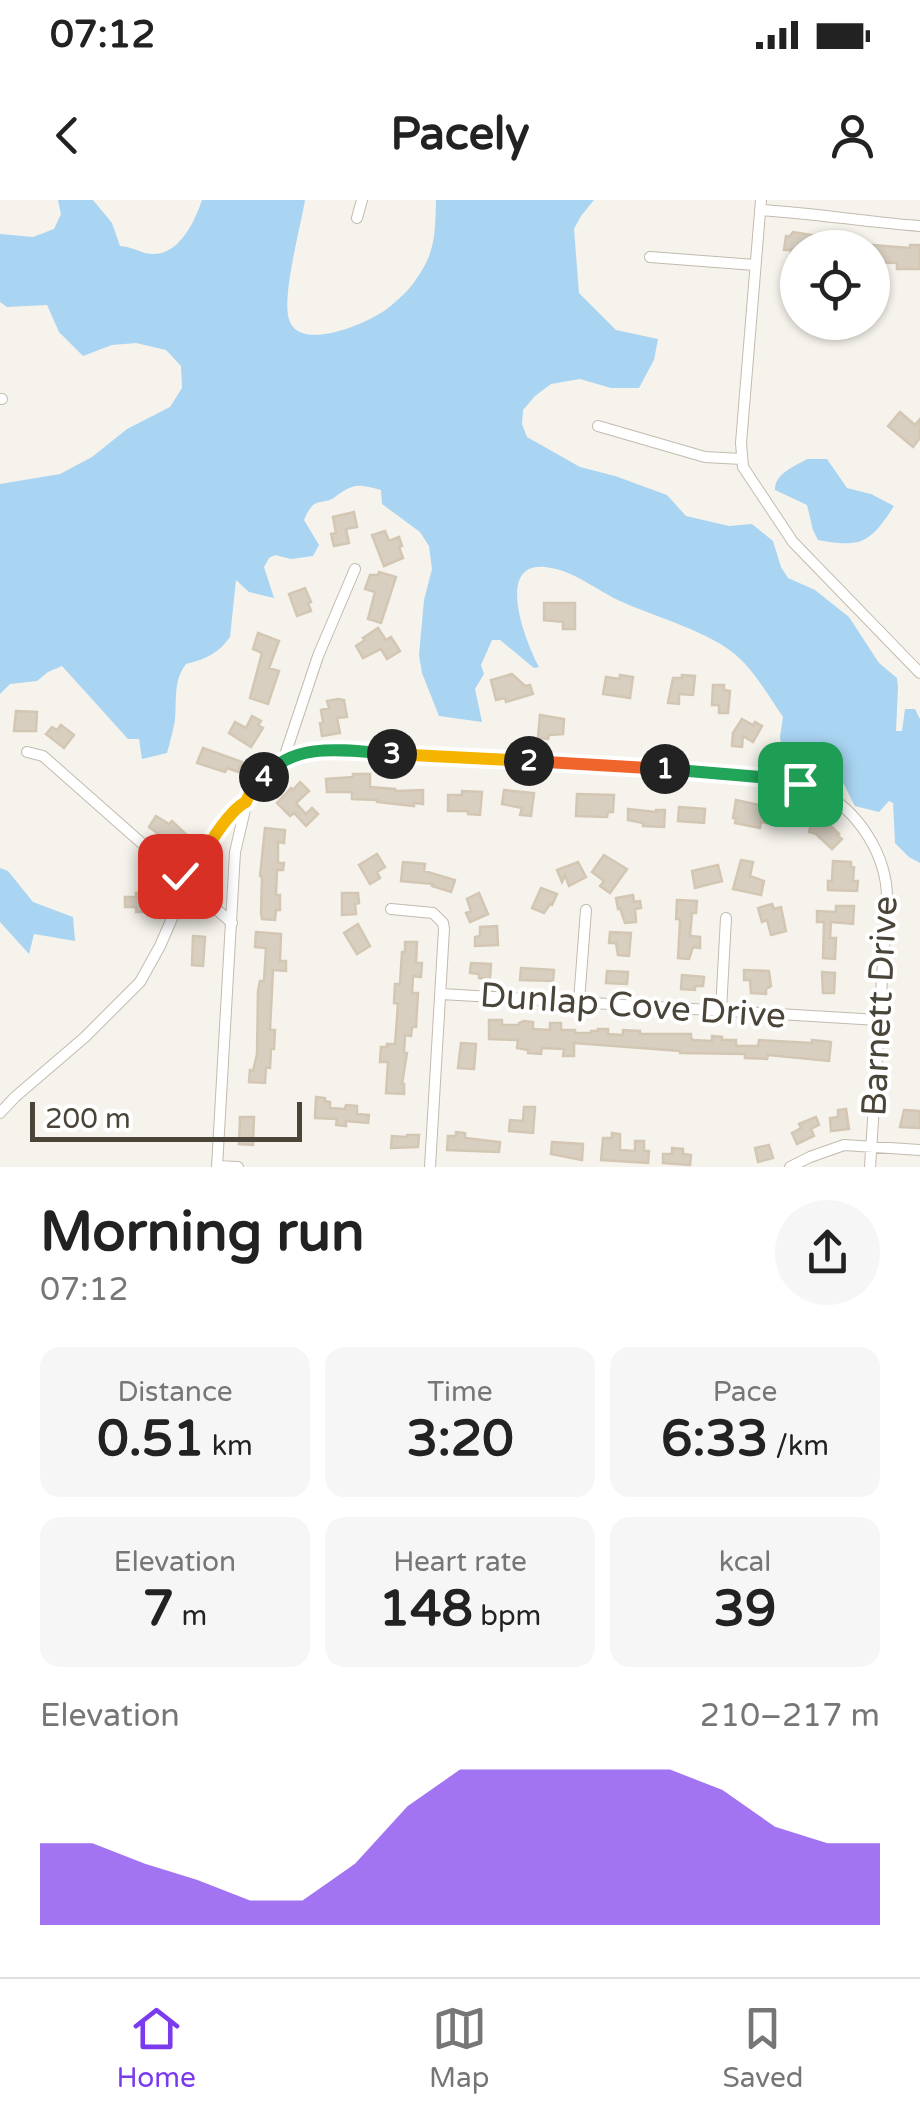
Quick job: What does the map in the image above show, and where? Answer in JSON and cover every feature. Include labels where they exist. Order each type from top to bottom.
[{"type":"street","points":[[357,218],[362,200]]},
{"type":"street","points":[[920,226],[872,223],[760,205],[741,443],[743,467],[793,542],[920,672]]},
{"type":"street","points":[[650,256],[755,265]]},
{"type":"street","points":[[598,426],[705,457],[742,459]]},
{"type":"street","points":[[238,1167],[217,1166],[235,852],[249,795],[272,767],[284,761],[318,656],[355,569]]},
{"type":"street","name":"Barnett Drive","points":[[284,761],[328,750],[738,775],[783,779],[829,796],[861,827],[885,872],[887,901],[870,1167]]},
{"type":"street","points":[[27,752],[43,756],[232,923]]},
{"type":"street","points":[[0,1113],[140,982],[212,840],[239,804],[246,802]]},
{"type":"street","points":[[391,909],[426,911],[442,922],[441,994]]},
{"type":"street","points":[[579,1001],[586,910]]},
{"type":"street","points":[[720,1010],[726,918]]},
{"type":"street","name":"Dunlap Cove Drive","points":[[430,1167],[441,994],[878,1020]]},
{"type":"street","points":[[790,1167],[844,1146],[920,1150]]},
{"type":"water","points":[[58,200],[93,200],[112,223],[120,246],[156,254],[175,246],[182,238],[202,200],[305,200],[289,281],[288,312],[297,331],[322,334],[367,320],[410,288],[431,251],[436,200],[594,200],[574,229],[579,293],[616,330],[658,339],[654,360],[639,388],[611,388],[580,379],[551,384],[523,410],[522,424],[527,437],[580,467],[667,495],[686,516],[729,526],[752,524],[773,541],[788,578],[815,590],[849,617],[879,663],[897,678],[896,731],[902,731],[905,709],[915,709],[920,719],[920,863],[895,843],[893,803],[889,801],[879,812],[855,806],[828,764],[782,749],[783,717],[737,656],[700,633],[617,600],[561,571],[533,568],[522,575],[518,587],[521,621],[539,667],[534,668],[500,640],[492,640],[481,665],[484,674],[475,689],[482,722],[439,716],[419,655],[424,600],[432,569],[429,546],[420,532],[382,504],[381,490],[367,487],[352,487],[311,507],[304,520],[319,545],[313,556],[269,558],[264,567],[274,598],[249,592],[236,580],[230,637],[211,655],[186,664],[179,677],[167,753],[142,759],[139,739],[128,739],[62,666],[37,681],[10,684],[0,694],[0,484],[60,474],[92,457],[127,429],[170,407],[182,388],[181,366],[166,350],[136,343],[112,345],[83,356],[59,332],[47,305],[7,307],[0,302],[0,234],[33,237],[54,229],[61,214]]},
{"type":"water","points":[[807,459],[827,459],[847,488],[894,506],[871,535],[855,543],[818,540],[807,505],[775,490],[782,475]]},
{"type":"water","points":[[0,868],[8,871],[33,902],[73,917],[75,941],[34,934],[29,954],[0,922]]},
{"type":"building","points":[[920,245],[920,269],[897,269],[897,263],[890,263],[890,246]]},
{"type":"building","points":[[900,412],[915,425],[920,419],[920,438],[913,447],[888,426]]},
{"type":"building","points":[[354,512],[357,527],[346,529],[349,543],[334,546],[333,517]]},
{"type":"building","points":[[385,531],[389,541],[399,537],[403,558],[384,566],[372,535]]},
{"type":"building","points":[[379,572],[396,577],[381,623],[368,619],[375,592],[365,589],[370,575]]},
{"type":"building","points":[[305,588],[311,611],[297,616],[289,594]]},
{"type":"building","points":[[544,603],[575,603],[575,629],[563,629],[563,622],[544,620]]},
{"type":"building","points":[[378,628],[386,640],[391,637],[400,651],[387,659],[381,649],[363,658],[356,646]]},
{"type":"building","points":[[258,633],[279,641],[269,668],[279,671],[268,704],[250,698],[262,653],[253,649]]},
{"type":"building","points":[[512,674],[525,686],[530,685],[533,694],[506,702],[505,698],[496,700],[491,680]]},
{"type":"building","points":[[620,675],[633,677],[630,698],[603,694],[606,677],[620,679]]},
{"type":"building","points":[[695,676],[693,695],[679,694],[679,704],[668,703],[673,678]]},
{"type":"building","points":[[713,685],[724,685],[724,690],[730,691],[728,713],[719,713],[719,705],[712,705]]},
{"type":"building","points":[[344,700],[347,717],[337,718],[340,733],[322,736],[321,710],[329,708],[327,701]]},
{"type":"building","points":[[16,711],[37,712],[36,731],[14,731]]},
{"type":"building","points":[[540,715],[564,719],[563,734],[538,738]]},
{"type":"building","points":[[252,716],[261,721],[258,725],[263,728],[251,747],[229,733],[235,722],[246,728]]},
{"type":"building","points":[[742,719],[762,726],[753,742],[743,736],[742,747],[732,746],[733,733]]},
{"type":"building","points":[[61,725],[74,735],[64,748],[46,734]]},
{"type":"building","points":[[203,748],[242,762],[238,772],[197,763]]},
{"type":"building","points":[[370,774],[370,787],[423,790],[423,804],[352,799],[352,792],[327,792],[326,779]]},
{"type":"building","points":[[300,782],[309,791],[296,803],[306,814],[312,808],[318,814],[306,826],[277,803]]},
{"type":"building","points":[[504,790],[534,793],[531,816],[520,815],[522,808],[502,804]]},
{"type":"building","points":[[462,791],[482,792],[480,815],[448,811],[448,795],[462,795]]},
{"type":"building","points":[[577,794],[614,795],[613,812],[608,812],[607,817],[576,816]]},
{"type":"building","points":[[736,800],[769,807],[767,823],[761,822],[760,828],[735,823]]},
{"type":"building","points":[[679,807],[705,809],[704,823],[678,821]]},
{"type":"building","points":[[628,809],[665,810],[664,827],[643,826],[628,820]]},
{"type":"building","points":[[156,816],[169,824],[172,821],[190,838],[180,850],[149,827]]},
{"type":"building","points":[[813,819],[825,820],[839,834],[842,839],[832,849],[809,832]]},
{"type":"building","points":[[265,828],[285,830],[284,843],[278,842],[278,863],[284,863],[283,870],[277,870],[280,910],[276,910],[275,920],[262,919],[261,913]]},
{"type":"building","points":[[377,854],[385,867],[377,872],[380,878],[370,884],[359,865]]},
{"type":"building","points":[[604,855],[627,869],[610,893],[600,886],[604,881],[592,872]]},
{"type":"building","points":[[741,860],[753,862],[750,876],[764,881],[761,895],[733,889]]},
{"type":"building","points":[[833,861],[851,862],[853,881],[858,881],[857,891],[828,890]]},
{"type":"building","points":[[403,862],[425,864],[424,871],[455,880],[451,892],[433,884],[401,881]]},
{"type":"building","points":[[578,862],[586,877],[569,886],[565,875],[562,882],[557,870]]},
{"type":"building","points":[[718,865],[722,881],[695,888],[692,871]]},
{"type":"building","points":[[143,884],[153,884],[152,912],[125,907],[125,897],[143,892]]},
{"type":"building","points":[[541,888],[557,894],[544,913],[532,908]]},
{"type":"building","points":[[342,893],[358,893],[356,914],[342,915]]},
{"type":"building","points":[[479,893],[488,914],[470,922],[467,899]]},
{"type":"building","points":[[633,895],[641,908],[635,909],[636,922],[625,923],[616,898]]},
{"type":"building","points":[[677,900],[697,901],[690,936],[700,937],[700,948],[693,947],[689,959],[678,958]]},
{"type":"building","points":[[772,904],[774,909],[781,907],[786,931],[771,935],[758,908]]},
{"type":"building","points":[[836,906],[854,906],[853,924],[831,922],[830,938],[836,938],[835,959],[823,958],[824,922],[817,922],[817,911],[836,912]]},
{"type":"building","points":[[358,924],[370,946],[357,954],[344,933]]},
{"type":"building","points":[[497,926],[498,945],[475,946],[480,927]]},
{"type":"building","points":[[256,932],[281,934],[280,961],[286,961],[286,971],[273,970],[270,1030],[275,1030],[274,1049],[270,1068],[266,1067],[265,1083],[249,1082],[257,1054],[258,991],[260,981],[264,981],[266,948],[255,947]]},
{"type":"building","points":[[610,932],[631,933],[629,956],[618,955],[616,943],[609,943]]},
{"type":"building","points":[[193,936],[205,937],[203,966],[192,965]]},
{"type":"building","points":[[405,942],[417,942],[416,963],[422,963],[421,977],[413,976],[412,993],[418,993],[416,1027],[412,1027],[411,1036],[405,1035],[404,1094],[386,1093],[388,1062],[380,1062],[381,1047],[395,1044],[395,984],[400,984]]},
{"type":"building","points":[[471,963],[491,964],[490,979],[470,973]]},
{"type":"building","points":[[521,968],[554,970],[553,981],[520,980]]},
{"type":"building","points":[[744,970],[769,971],[771,986],[766,994],[751,993]]},
{"type":"building","points":[[607,971],[628,972],[627,984],[606,983]]},
{"type":"building","points":[[822,972],[835,973],[834,993],[823,993]]},
{"type":"building","points":[[682,975],[704,977],[703,986],[681,989]]},
{"type":"building","points":[[489,1020],[502,1020],[502,1025],[533,1022],[533,1029],[550,1030],[550,1023],[561,1023],[561,1030],[575,1033],[608,1029],[608,1034],[623,1035],[623,1030],[691,1034],[693,1040],[722,1037],[736,1040],[736,1046],[758,1046],[759,1040],[831,1042],[829,1061],[574,1043],[574,1056],[563,1056],[564,1049],[542,1048],[541,1054],[528,1053],[517,1048],[518,1040],[489,1039]]},
{"type":"building","points":[[461,1043],[476,1044],[474,1069],[458,1068]]},
{"type":"building","points":[[316,1097],[325,1098],[330,1108],[357,1106],[357,1114],[369,1115],[368,1123],[346,1121],[346,1126],[336,1125],[337,1119],[315,1118]]},
{"type":"building","points":[[524,1107],[535,1107],[533,1133],[509,1131],[510,1120],[523,1121]]},
{"type":"building","points":[[846,1109],[849,1129],[831,1131],[830,1118],[838,1117],[838,1110]]},
{"type":"building","points":[[904,1110],[920,1111],[920,1128],[900,1127]]},
{"type":"building","points":[[240,1117],[254,1117],[253,1145],[239,1144]]},
{"type":"building","points":[[816,1117],[819,1125],[811,1129],[814,1136],[797,1144],[792,1133],[801,1128],[799,1124]]},
{"type":"building","points":[[456,1132],[465,1133],[465,1138],[500,1142],[499,1152],[447,1150],[448,1136],[456,1136]]},
{"type":"building","points":[[612,1133],[620,1134],[620,1150],[635,1151],[635,1141],[644,1141],[644,1151],[649,1151],[648,1163],[601,1160],[603,1138],[612,1138]]},
{"type":"building","points":[[419,1135],[418,1147],[391,1148],[392,1136]]},
{"type":"building","points":[[552,1142],[583,1144],[582,1160],[551,1154]]},
{"type":"building","points":[[769,1145],[773,1158],[758,1162],[755,1148]]},
{"type":"building","points":[[672,1148],[691,1155],[690,1165],[663,1163],[663,1154],[672,1154]]},
{"type":"route","points":[[180,876],[188,884],[212,840],[272,767],[311,752],[658,769],[783,779],[800,784]]}]
